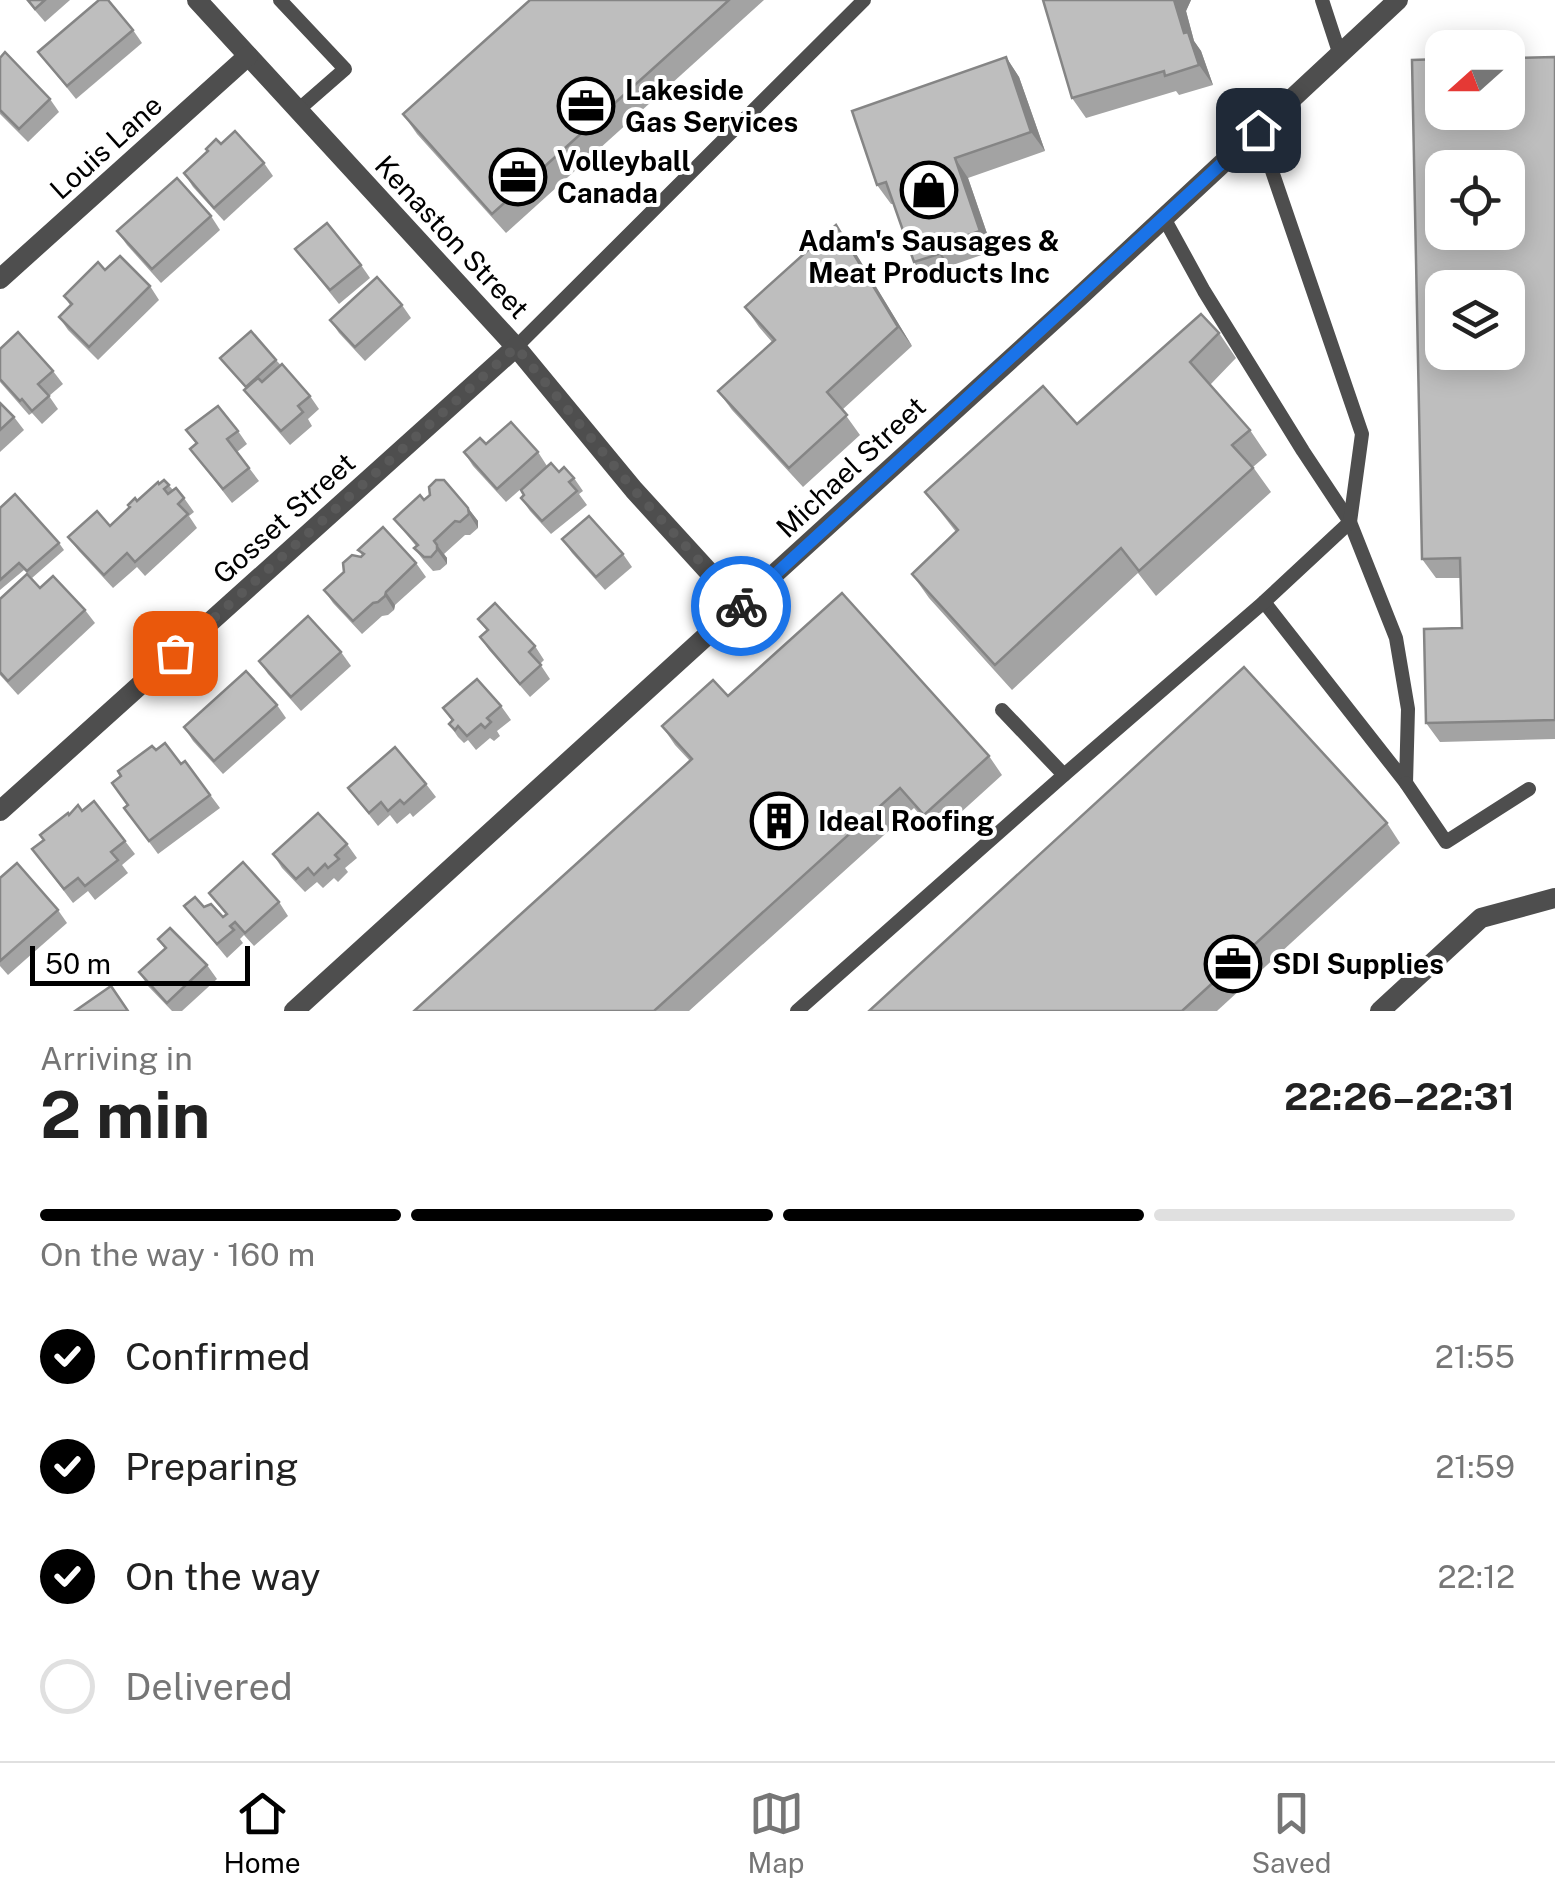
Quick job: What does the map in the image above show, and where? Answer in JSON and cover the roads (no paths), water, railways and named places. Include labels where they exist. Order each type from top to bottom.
[{"type":"street","name":"Kenaston Street","points":[[198,0],[516,347],[634,490],[740,606]]},
{"type":"street","name":"Michael Street","points":[[294,1011],[1398,0]]},
{"type":"street","name":"Louis Lane","points":[[0,280],[248,56]]},
{"type":"street","name":"Gosset Street","points":[[0,811],[516,347]]},
{"type":"street","points":[[1380,1011],[1481,918],[1555,898]]},
{"type":"lane","points":[[280,0],[345,69],[298,110]]},
{"type":"lane","points":[[516,347],[864,0]]},
{"type":"lane","points":[[1322,0],[1339,52]]},
{"type":"lane","points":[[797,1011],[1350,522],[1362,434],[1258,130]]},
{"type":"lane","points":[[1164,218],[1204,291],[1350,522],[1396,638],[1408,710],[1406,783]]},
{"type":"lane","points":[[1264,602],[1406,783],[1446,842],[1530,789]]},
{"type":"lane","points":[[1002,710],[1064,775]]},
{"type":"place","name":"Lakeside Gas Services","points":[[586,106]]},
{"type":"place","name":"Volleyball Canada","points":[[518,177]]},
{"type":"place","name":"Adam's Sausages & Meat Products Inc","points":[[929,190]]},
{"type":"place","name":"Ideal Roofing","points":[[779,821]]},
{"type":"place","name":"SDI Supplies","points":[[1233,964]]}]
